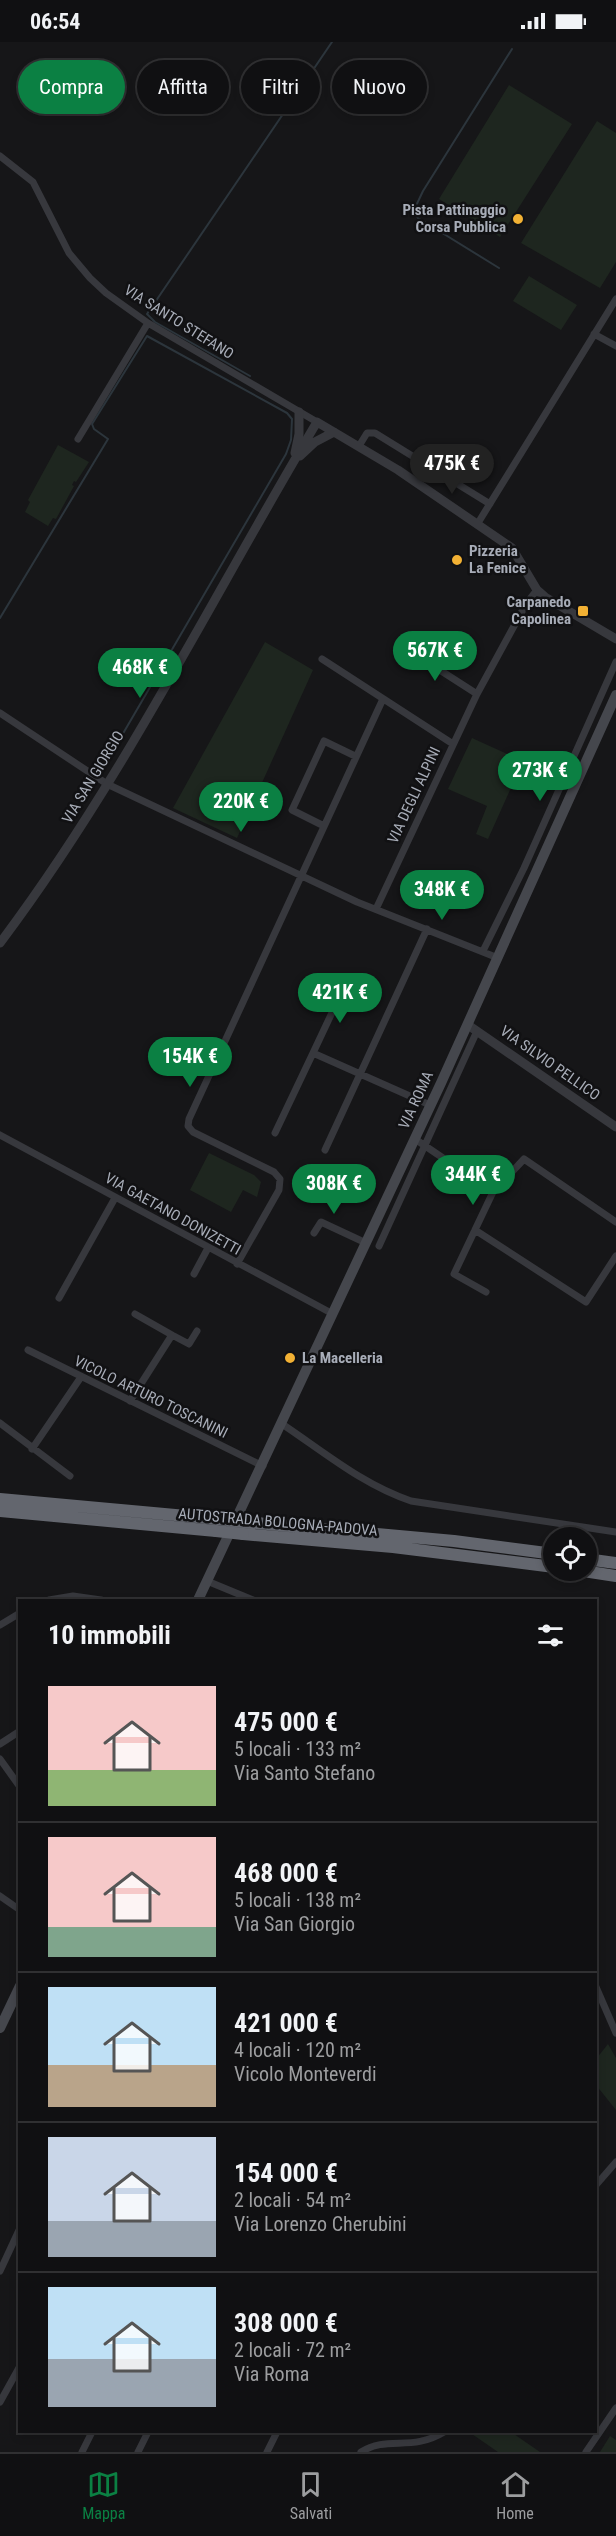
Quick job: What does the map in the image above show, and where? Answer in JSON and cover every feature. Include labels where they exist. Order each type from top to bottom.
[{"type":"highway","name":"AUTOSTRADA BOLOGNA-PADOVA","points":[[0,1499],[543,1565]]},
{"type":"highway","name":"AUTOSTRADA BOLOGNA-PADOVA","points":[[0,1511],[218,1525]]},
{"type":"highway","name":"AUTOSTRADA BOLOGNA-PADOVA","points":[[244,1528],[454,1541],[543,1553]]},
{"type":"highway","points":[[597,1560],[616,1563]]},
{"type":"highway","points":[[597,1573],[616,1576]]},
{"type":"main road","name":"VIA ROMA","points":[[198,1599],[366,1243],[420,1141],[430,1106],[472,1028],[498,958],[616,695]]},
{"type":"main road","points":[[0,2028],[18,1990]]},
{"type":"street","name":"VIA SANTO STEFANO","points":[[0,156],[33,182],[69,253],[84,272],[125,308],[359,446],[478,523],[512,548],[537,590],[616,639]]},
{"type":"street","points":[[478,523],[616,299]]},
{"type":"street","points":[[78,439],[148,323]]},
{"type":"street","points":[[594,334],[616,346]]},
{"type":"street","name":"VIA SAN GIORGIO","points":[[292,464],[299,434],[299,412]]},
{"type":"street","name":"VIA SAN GIORGIO","points":[[0,943],[42,887],[107,784],[316,422]]},
{"type":"street","name":"VIA SAN GIORGIO","points":[[292,464],[315,442],[334,432]]},
{"type":"street","points":[[359,446],[367,433],[375,433],[490,504]]},
{"type":"street","points":[[417,482],[428,465]]},
{"type":"street","name":"VIA DEGLI ALPINI","points":[[376,909],[477,694],[526,604],[537,590]]},
{"type":"street","points":[[407,649],[477,694]]},
{"type":"street","points":[[321,659],[382,701],[453,744]]},
{"type":"street","points":[[483,951],[524,868],[616,662]]},
{"type":"street","points":[[237,1264],[279,1190],[280,1179],[274,1172],[193,1132],[188,1126],[189,1119],[289,907],[322,825],[382,701]]},
{"type":"street","points":[[0,713],[107,784],[376,909],[498,958]]},
{"type":"street","points":[[322,825],[292,810],[324,741],[355,756]]},
{"type":"street","points":[[325,1150],[428,929]]},
{"type":"street","points":[[275,1133],[345,985]]},
{"type":"street","name":"VIA SILVIO PELLICO","points":[[472,1028],[616,1127]]},
{"type":"street","name":"VIA ROMA","points":[[379,1246],[420,1141],[472,1028]]},
{"type":"street","points":[[313,1053],[430,1106]]},
{"type":"street","name":"VIA GAETANO DONIZETTI","points":[[0,1136],[333,1314]]},
{"type":"street","points":[[420,1141],[493,1192]]},
{"type":"street","points":[[486,1292],[454,1274],[493,1192],[524,1159],[616,1221]]},
{"type":"street","points":[[59,1298],[115,1198]]},
{"type":"street","points":[[314,1233],[321,1222],[366,1243]]},
{"type":"street","points":[[475,1230],[586,1302],[616,1256]]},
{"type":"street","points":[[194,1274],[208,1248]]},
{"type":"street","points":[[135,1314],[189,1344],[197,1331]]},
{"type":"street","points":[[130,1401],[172,1335]]},
{"type":"street","name":"VICOLO ARTURO TOSCANINI","points":[[28,1350],[263,1466]]},
{"type":"street","points":[[32,1449],[81,1377]]},
{"type":"street","points":[[0,1423],[69,1476]]},
{"type":"street","points":[[282,1424],[365,1481],[411,1501],[616,1532]]},
{"type":"street","points":[[207,1581],[251,1599]]},
{"type":"street","points":[[55,1599],[73,1596],[94,1599]]},
{"type":"street","points":[[0,1626],[18,1614]]},
{"type":"street","points":[[0,1744],[18,1732]]},
{"type":"street","points":[[0,1759],[18,1784]]},
{"type":"street","points":[[0,1896],[18,1909]]},
{"type":"street","points":[[597,1989],[616,2033]]},
{"type":"street","points":[[597,2185],[616,2162]]},
{"type":"street","points":[[0,2271],[17,2240]]},
{"type":"street","points":[[0,2402],[18,2370]]},
{"type":"street","points":[[586,2452],[616,2408]]},
{"type":"street","points":[[82,2452],[92,2433]]},
{"type":"street","points":[[138,2452],[148,2433]]},
{"type":"street","points":[[267,2452],[276,2433]]},
{"type":"street","points":[[361,2452],[374,2446],[412,2447],[430,2442],[443,2433]]},
{"type":"shaded area","points":[[509,85],[572,124],[500,237],[439,199]]},
{"type":"shaded area","points":[[597,121],[616,133],[616,262],[600,288],[521,243]]},
{"type":"shaded area","points":[[529,276],[577,305],[561,330],[513,301]]},
{"type":"shaded area","points":[[58,445],[89,462],[76,482],[74,481],[72,485],[74,486],[56,519],[53,518],[48,526],[25,512],[30,502],[28,500]]},
{"type":"shaded area","points":[[265,642],[313,670],[237,838],[173,808]]},
{"type":"shaded area","points":[[472,738],[523,761],[488,839],[476,834],[487,806],[448,789]]},
{"type":"shaded area","points":[[209,1153],[254,1175],[261,1182],[257,1197],[243,1190],[231,1212],[190,1190]]},
{"type":"shaded area","points":[[608,2044],[616,2058],[616,2110],[597,2086],[597,2058]]},
{"type":"shaded area","points":[[470,2433],[512,2433],[540,2452],[498,2452]]},
{"type":"shaded area","points":[[610,2436],[616,2440],[616,2452],[600,2452]]},
{"type":"waterway","points":[[250,376],[155,322],[147,314],[332,42]]},
{"type":"waterway","points":[[499,268],[418,218],[414,210],[423,191],[512,49]]},
{"type":"waterway","points":[[0,618],[108,439],[94,429],[92,424],[147,336],[287,413],[292,419],[291,440],[286,454],[107,761]]},
{"type":"place","name":"Pista Pattinaggio Corsa Pubblica","points":[[518,219]]},
{"type":"place","name":"Pizzeria La Fenice","points":[[457,560]]},
{"type":"place","name":"Carpanedo Capolinea","points":[[583,611]]},
{"type":"place","name":"La Macelleria","points":[[290,1358]]}]
